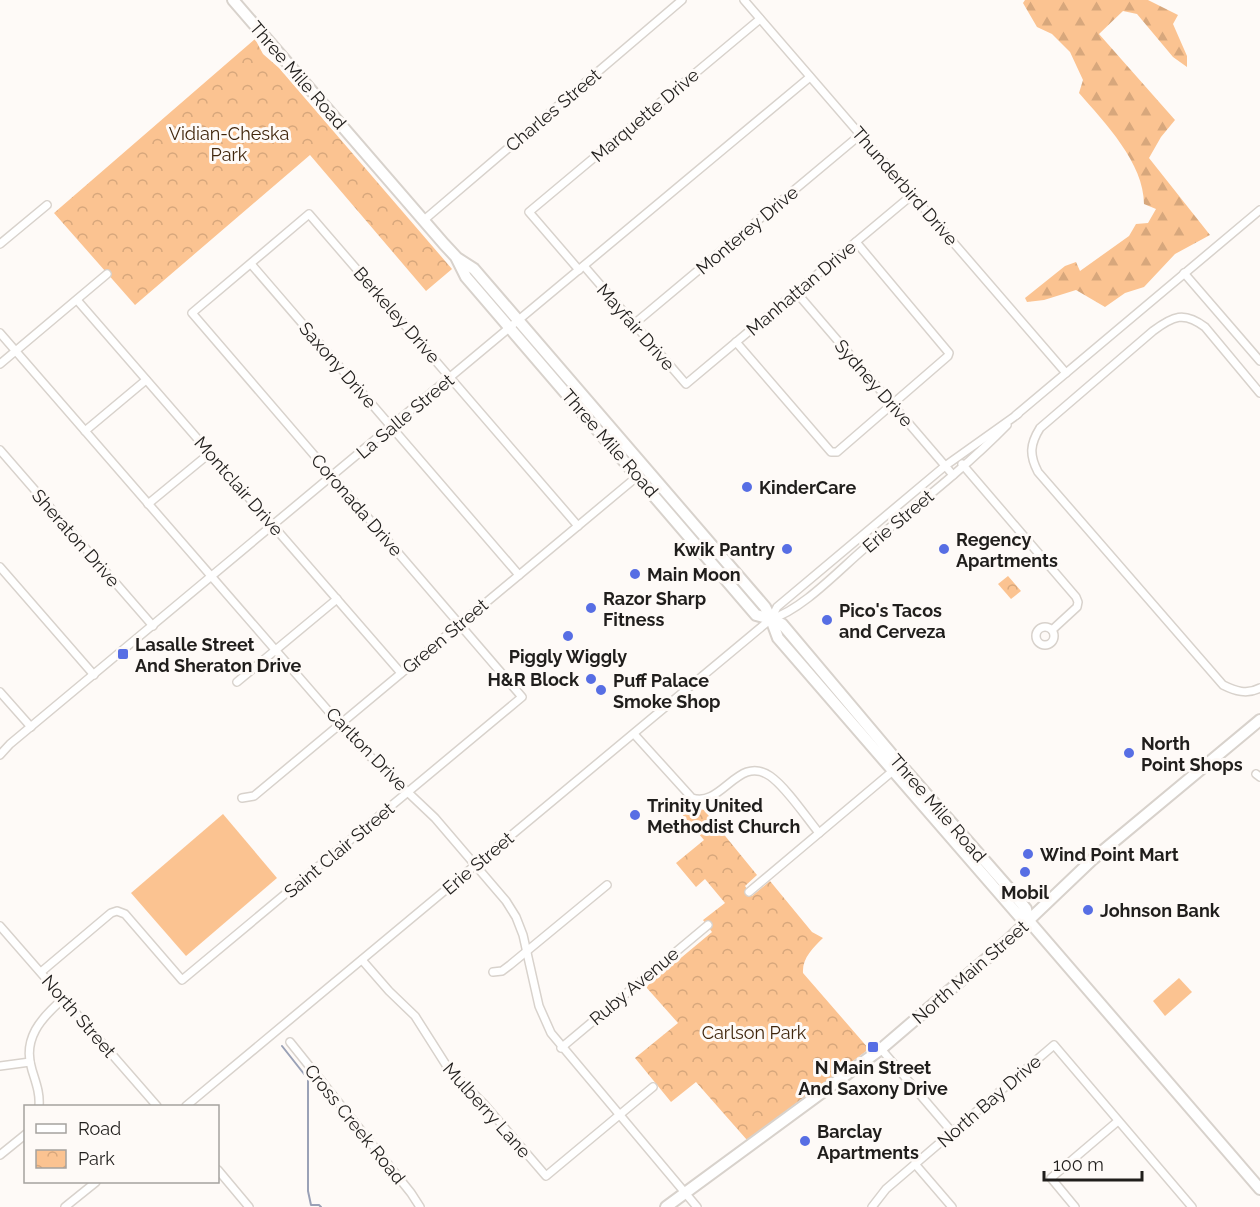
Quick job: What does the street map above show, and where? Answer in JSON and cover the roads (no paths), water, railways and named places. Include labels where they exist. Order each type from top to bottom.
[{"type":"street","name":"Three Mile Road","points":[[233,0],[457,258],[474,269],[514,324],[642,472],[765,607],[771,620],[782,624],[1019,916],[1028,920],[1260,1189]]},
{"type":"street","name":"Charles Street","points":[[424,220],[682,0]]},
{"type":"street","name":"Thunderbird Drive","points":[[744,0],[1066,373]]},
{"type":"street","name":"Marquette Drive","points":[[529,212],[760,19]]},
{"type":"street","name":"La Salle Street","points":[[0,755],[810,77]]},
{"type":"street","name":"Monterey Drive","points":[[634,324],[860,135]]},
{"type":"street","name":"Manhattan Drive","points":[[689,382],[912,195]]},
{"type":"street","points":[[0,244],[48,205]]},
{"type":"street","name":"Erie Street","points":[[188,1105],[771,620],[785,615],[830,578],[953,475],[1018,414],[1260,210]]},
{"type":"street","name":"Mayfair Drive","points":[[529,212],[634,324],[686,384],[689,382]]},
{"type":"street","name":"Berkeley Drive","points":[[250,264],[309,214],[578,526]]},
{"type":"street","points":[[736,342],[831,452],[837,452],[948,355],[949,350],[856,242]]},
{"type":"street","name":"Coronada Drive","points":[[250,264],[192,313],[522,697]]},
{"type":"street","name":"Saxony Drive","points":[[250,264],[519,575]]},
{"type":"street","points":[[1184,273],[1260,361]]},
{"type":"street","points":[[0,364],[107,274]]},
{"type":"street","name":"Sydney Drive","points":[[796,292],[953,475]]},
{"type":"street","name":"Montclair Drive","points":[[77,300],[401,673]]},
{"type":"street","points":[[1260,393],[1205,327],[1195,319],[1179,316],[1166,321],[1153,331],[1040,428],[1031,446],[1032,459],[1038,472],[1223,685],[1246,693],[1260,688]]},
{"type":"street","name":"Carlton Drive","points":[[0,333],[340,724],[370,757],[435,818],[511,909],[520,926],[542,1015],[561,1048],[697,1207]]},
{"type":"street","points":[[85,431],[146,380]]},
{"type":"street","name":"Erie Street","points":[[771,620],[777,607],[945,466],[1018,414]]},
{"type":"street","name":"Sheraton Drive","points":[[0,450],[153,626]]},
{"type":"street","points":[[148,504],[210,453]]},
{"type":"street","points":[[957,458],[1076,597],[1077,607],[1052,630]]},
{"type":"street","name":"Green Street","points":[[242,798],[254,796],[642,472]]},
{"type":"street","points":[[863,535],[871,543]]},
{"type":"street","points":[[0,567],[94,675]]},
{"type":"street","points":[[822,569],[830,578]]},
{"type":"street","points":[[237,682],[337,599]]},
{"type":"street","points":[[0,692],[31,727]]},
{"type":"street","name":"Saint Clair Street","points":[[41,972],[111,913],[117,911],[125,914],[182,980],[522,697]]},
{"type":"street","name":"North Main Street","points":[[666,1207],[881,1049],[1006,941],[1093,859],[1260,720]]},
{"type":"street","points":[[633,734],[692,798],[707,799],[742,774],[749,771],[762,772],[777,782],[819,833]]},
{"type":"street","points":[[749,891],[897,767]]},
{"type":"street","points":[[493,972],[502,971],[607,885]]},
{"type":"street","name":"Ruby Avenue","points":[[561,1048],[708,925]]},
{"type":"street","name":"North Street","points":[[0,926],[3,936],[41,972],[155,1105]]},
{"type":"street","name":"Mulberry Lane","points":[[362,960],[415,1016],[448,1068],[484,1104],[546,1176],[618,1115]]},
{"type":"street","points":[[39,1105],[38,1089],[30,1062],[30,1045],[34,1031],[42,1019],[63,999]]},
{"type":"street","name":"Cross Creek Road","points":[[290,1042],[411,1192],[420,1207]]},
{"type":"street","name":"North Bay Drive","points":[[872,1207],[886,1189],[1054,1045],[1118,1121]]},
{"type":"street","points":[[881,1049],[952,1132]]},
{"type":"street","points":[[0,1066],[30,1062]]},
{"type":"street","points":[[618,1115],[653,1087]]},
{"type":"street","points":[[1075,1207],[1051,1178],[1118,1121],[1192,1207]]},
{"type":"street","points":[[0,1155],[24,1136]]},
{"type":"street","points":[[915,1164],[952,1207]]},
{"type":"street","points":[[219,1171],[249,1207]]},
{"type":"street","points":[[65,1207],[95,1183]]},
{"type":"waterway","points":[[282,1046],[308,1079],[308,1191],[311,1205],[321,1207]]},
{"type":"place","name":"KinderCare","points":[[747,487]]},
{"type":"place","name":"Kwik Pantry","points":[[787,549]]},
{"type":"place","name":"Regency Apartments","points":[[944,549]]},
{"type":"place","name":"Main Moon","points":[[635,574]]},
{"type":"place","name":"Razor Sharp Fitness","points":[[591,608]]},
{"type":"place","name":"Pico's Tacos and Cerveza","points":[[827,620]]},
{"type":"place","name":"Piggly Wiggly","points":[[568,636]]},
{"type":"place","name":"Lasalle Street And Sheraton Drive","points":[[123,654]]},
{"type":"place","name":"H&R Block","points":[[591,679]]},
{"type":"place","name":"Puff Palace Smoke Shop","points":[[601,690]]},
{"type":"place","name":"North Point Shops","points":[[1129,753]]},
{"type":"place","name":"Trinity United Methodist Church","points":[[635,815]]},
{"type":"place","name":"Wind Point Mart","points":[[1028,854]]},
{"type":"place","name":"Mobil","points":[[1025,872]]},
{"type":"place","name":"Johnson Bank","points":[[1088,910]]},
{"type":"place","name":"N Main Street And Saxony Drive","points":[[873,1047]]},
{"type":"place","name":"Barclay Apartments","points":[[805,1141]]},
{"type":"park label","name":"Vidian-Cheska Park","points":[[229,143]]},
{"type":"park label","name":"Carlson Park","points":[[754,1032]]}]
